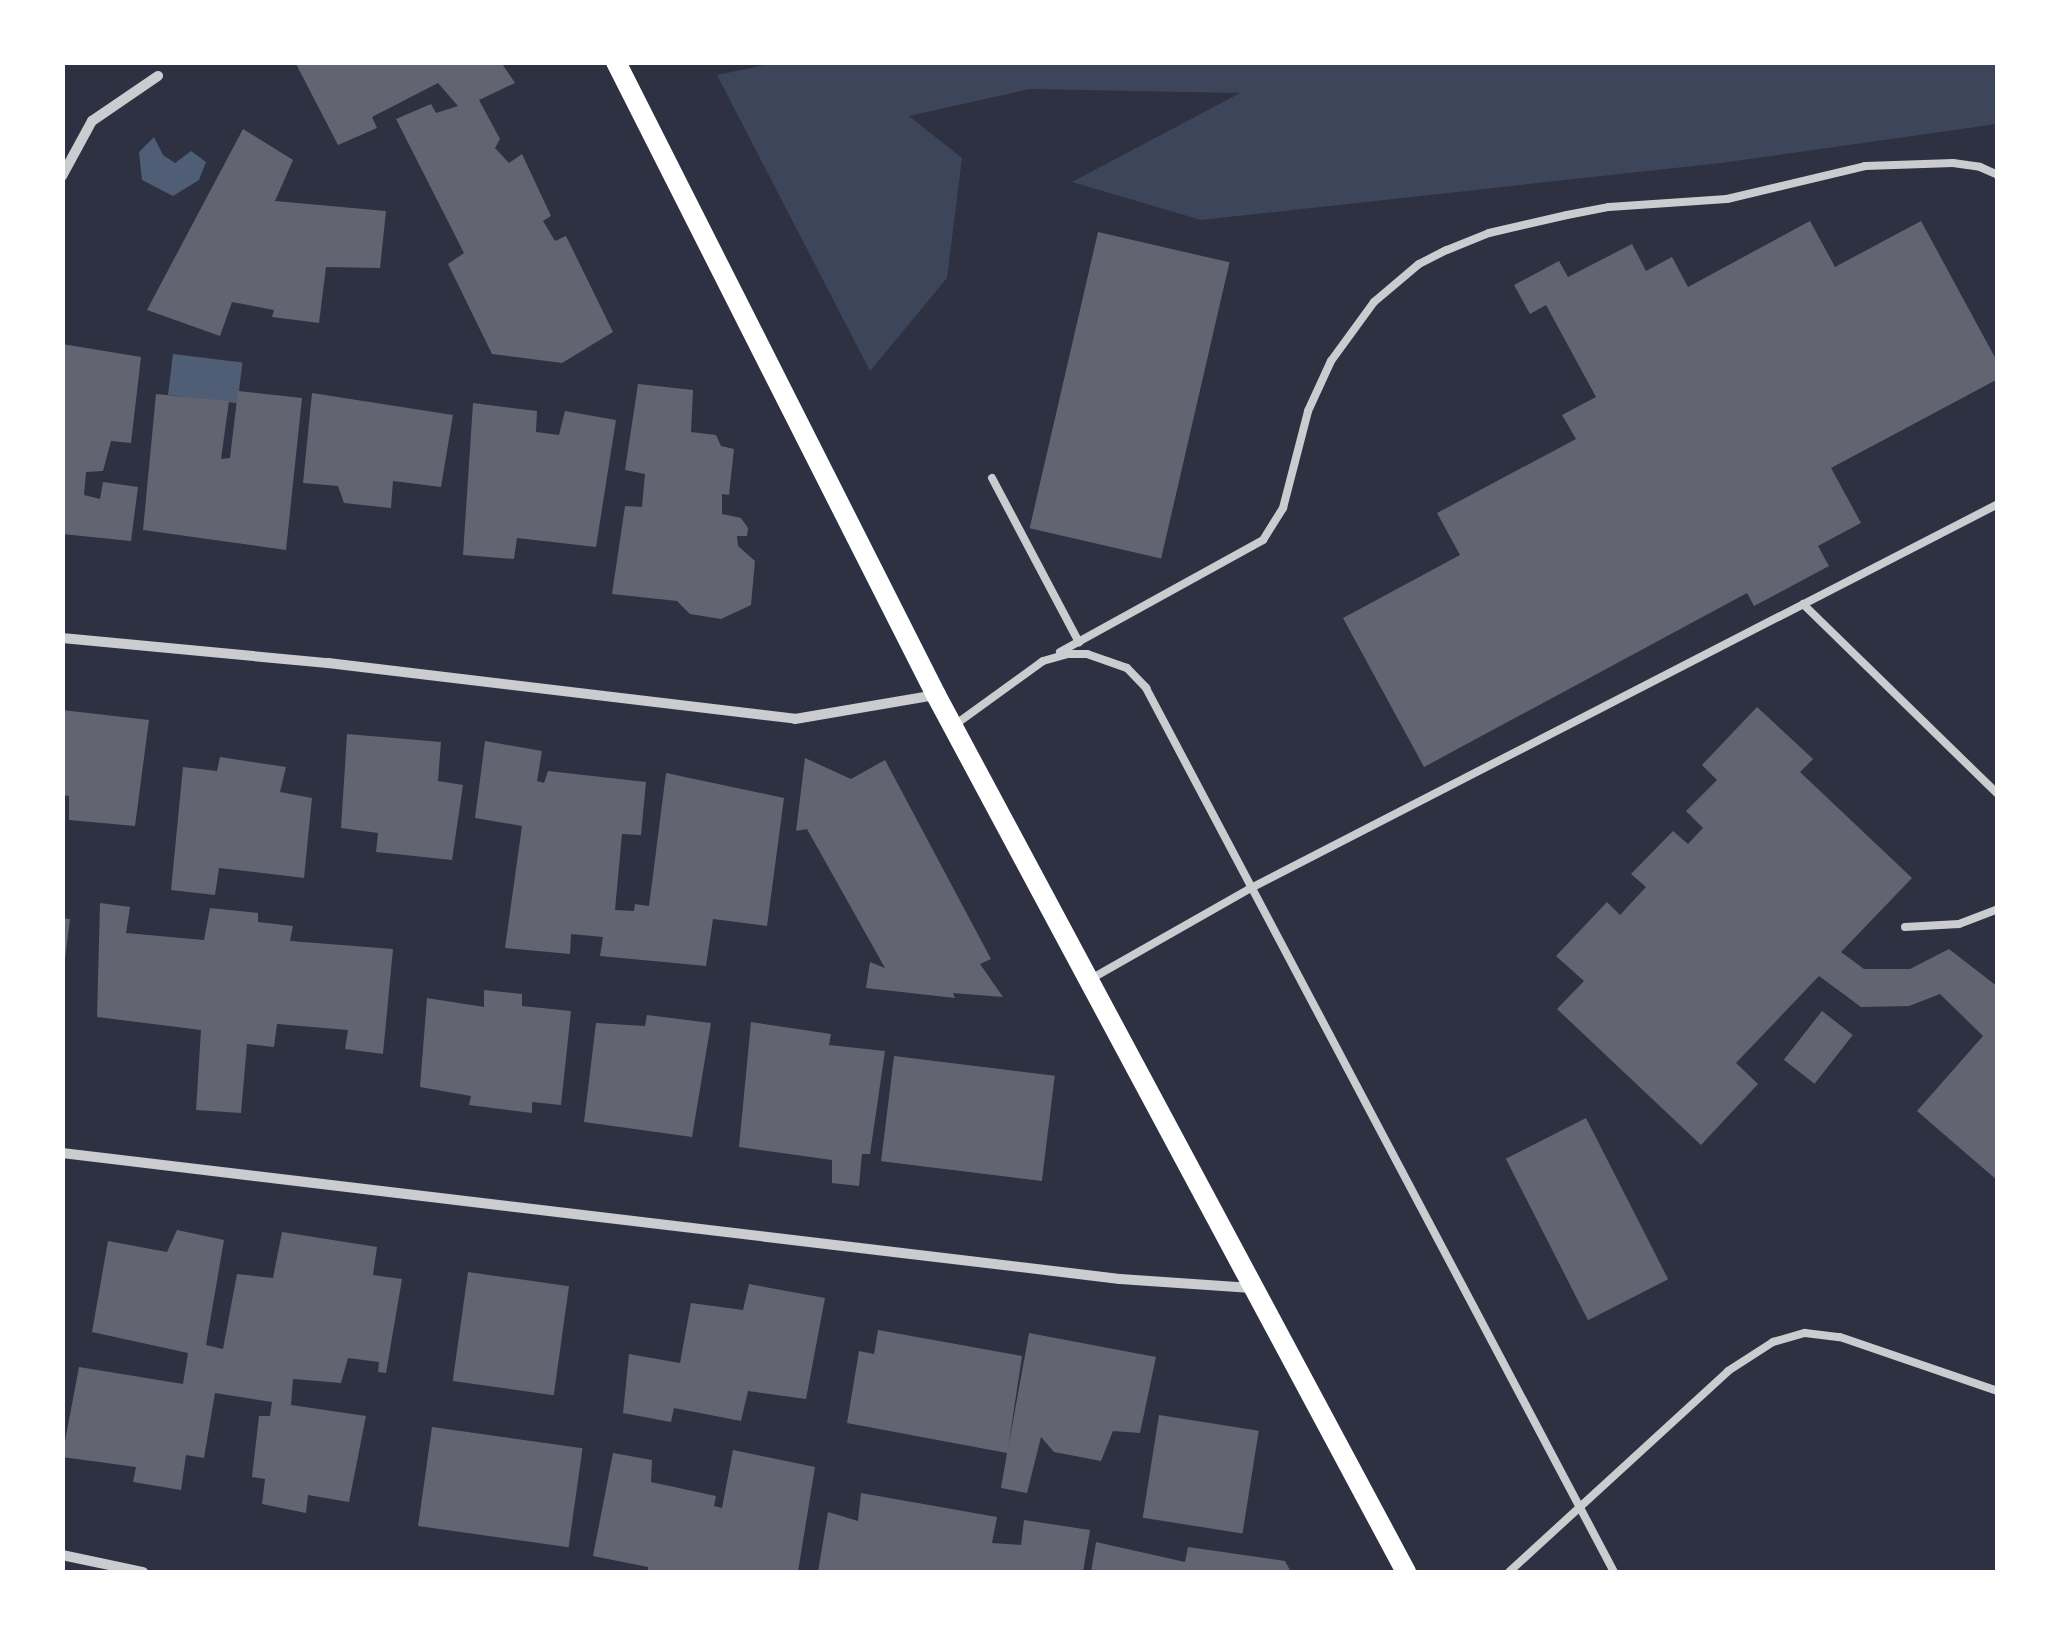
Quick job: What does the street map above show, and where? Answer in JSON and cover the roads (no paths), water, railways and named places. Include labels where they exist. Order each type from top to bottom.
[{"type":"main road","points":[[616,62],[952,726],[1406,1572]]},
{"type":"street","points":[[62,176],[92,120],[158,76]]},
{"type":"street","points":[[62,638],[328,664],[796,719],[936,695]]},
{"type":"street","points":[[62,1154],[1120,1280],[1253,1288]]},
{"type":"street","points":[[62,1556],[143,1572]]},
{"type":"lane","points":[[952,726],[1043,661],[1263,540],[1283,508],[1308,411],[1331,361],[1374,302],[1419,264],[1489,233],[1567,215],[1609,207],[1727,199],[1865,166],[1953,163],[1980,167],[1998,175]]},
{"type":"lane","points":[[992,478],[1079,642]]},
{"type":"lane","points":[[1089,980],[1249,889],[1998,504]]},
{"type":"lane","points":[[1803,604],[1998,794]]},
{"type":"lane","points":[[1043,661],[1068,654],[1104,658],[1127,668],[1146,688],[1249,889],[1614,1572]]},
{"type":"lane","points":[[1904,927],[1929,929],[1959,924],[1998,909]]},
{"type":"lane","points":[[1509,1572],[1743,1358],[1789,1337],[1805,1332],[1840,1337],[1998,1392]]}]
